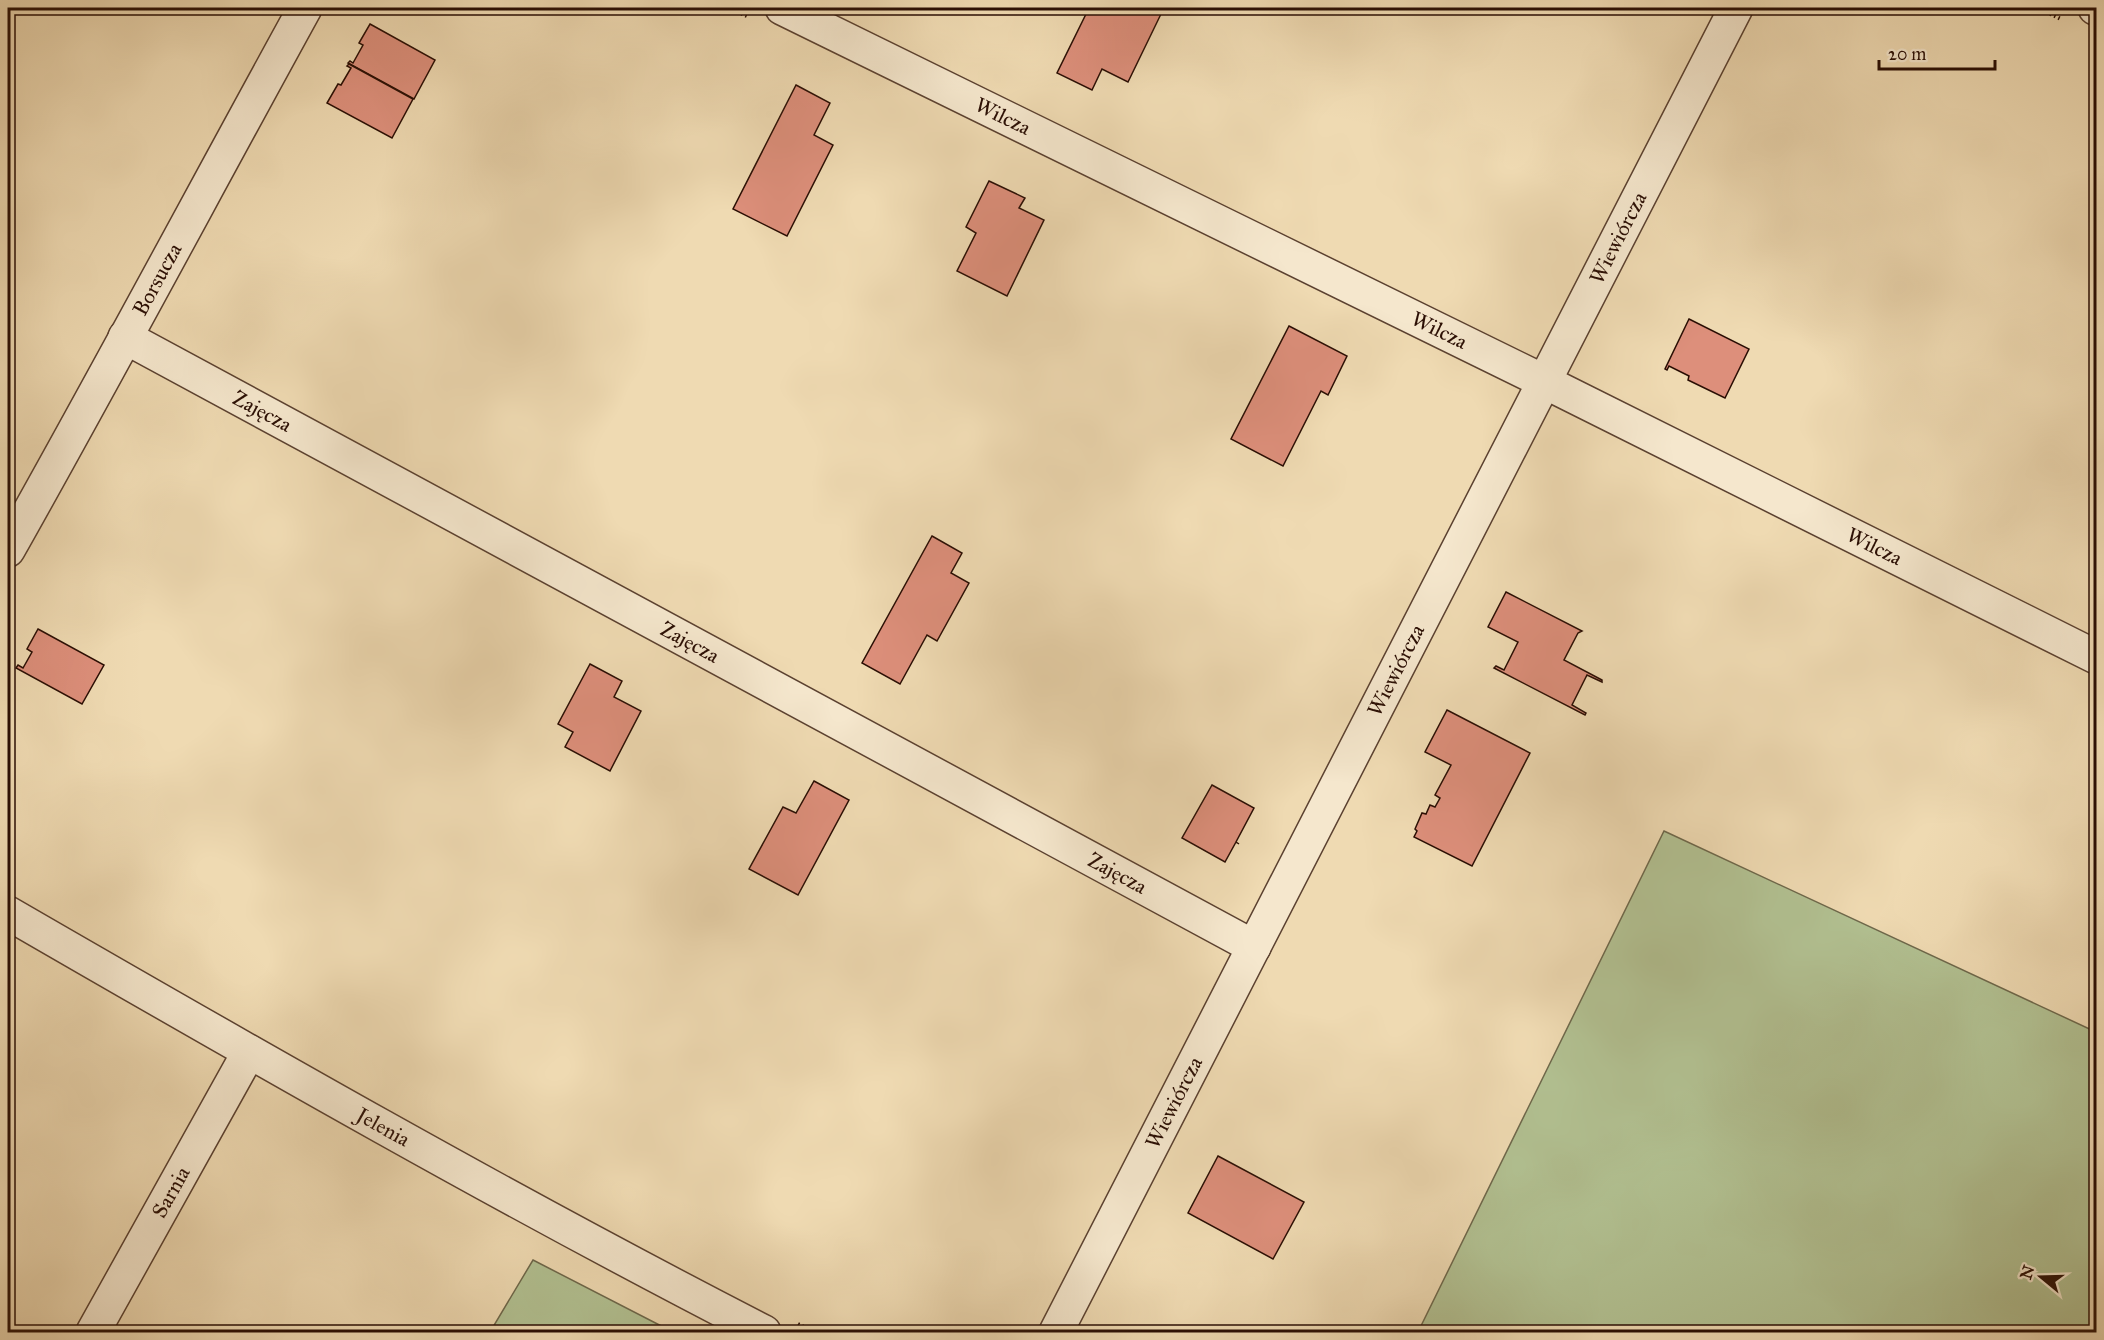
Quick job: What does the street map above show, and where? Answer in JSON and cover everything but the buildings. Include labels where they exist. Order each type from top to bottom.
[{"type":"street","name":"Borsucza","points":[[8,550],[95,395],[305,8]]},
{"type":"street","name":"Wilcza","points":[[782,8],[1545,382],[2097,657]]},
{"type":"street","name":"Wiewiórcza","points":[[1056,1332],[1736,8]]},
{"type":"street","name":"Zajęcza","points":[[125,336],[1254,947]]},
{"type":"street","name":"Jelenia","points":[[8,913],[249,1052],[634,1265],[764,1332]]},
{"type":"street","name":"Sarnia","points":[[93,1332],[249,1052]]},
{"type":"path","points":[[729,8],[750,18]]},
{"type":"green space","points":[[1664,831],[2096,1032],[2096,1332],[1418,1332]]},
{"type":"green space","points":[[533,1260],[673,1332],[490,1332]]}]
